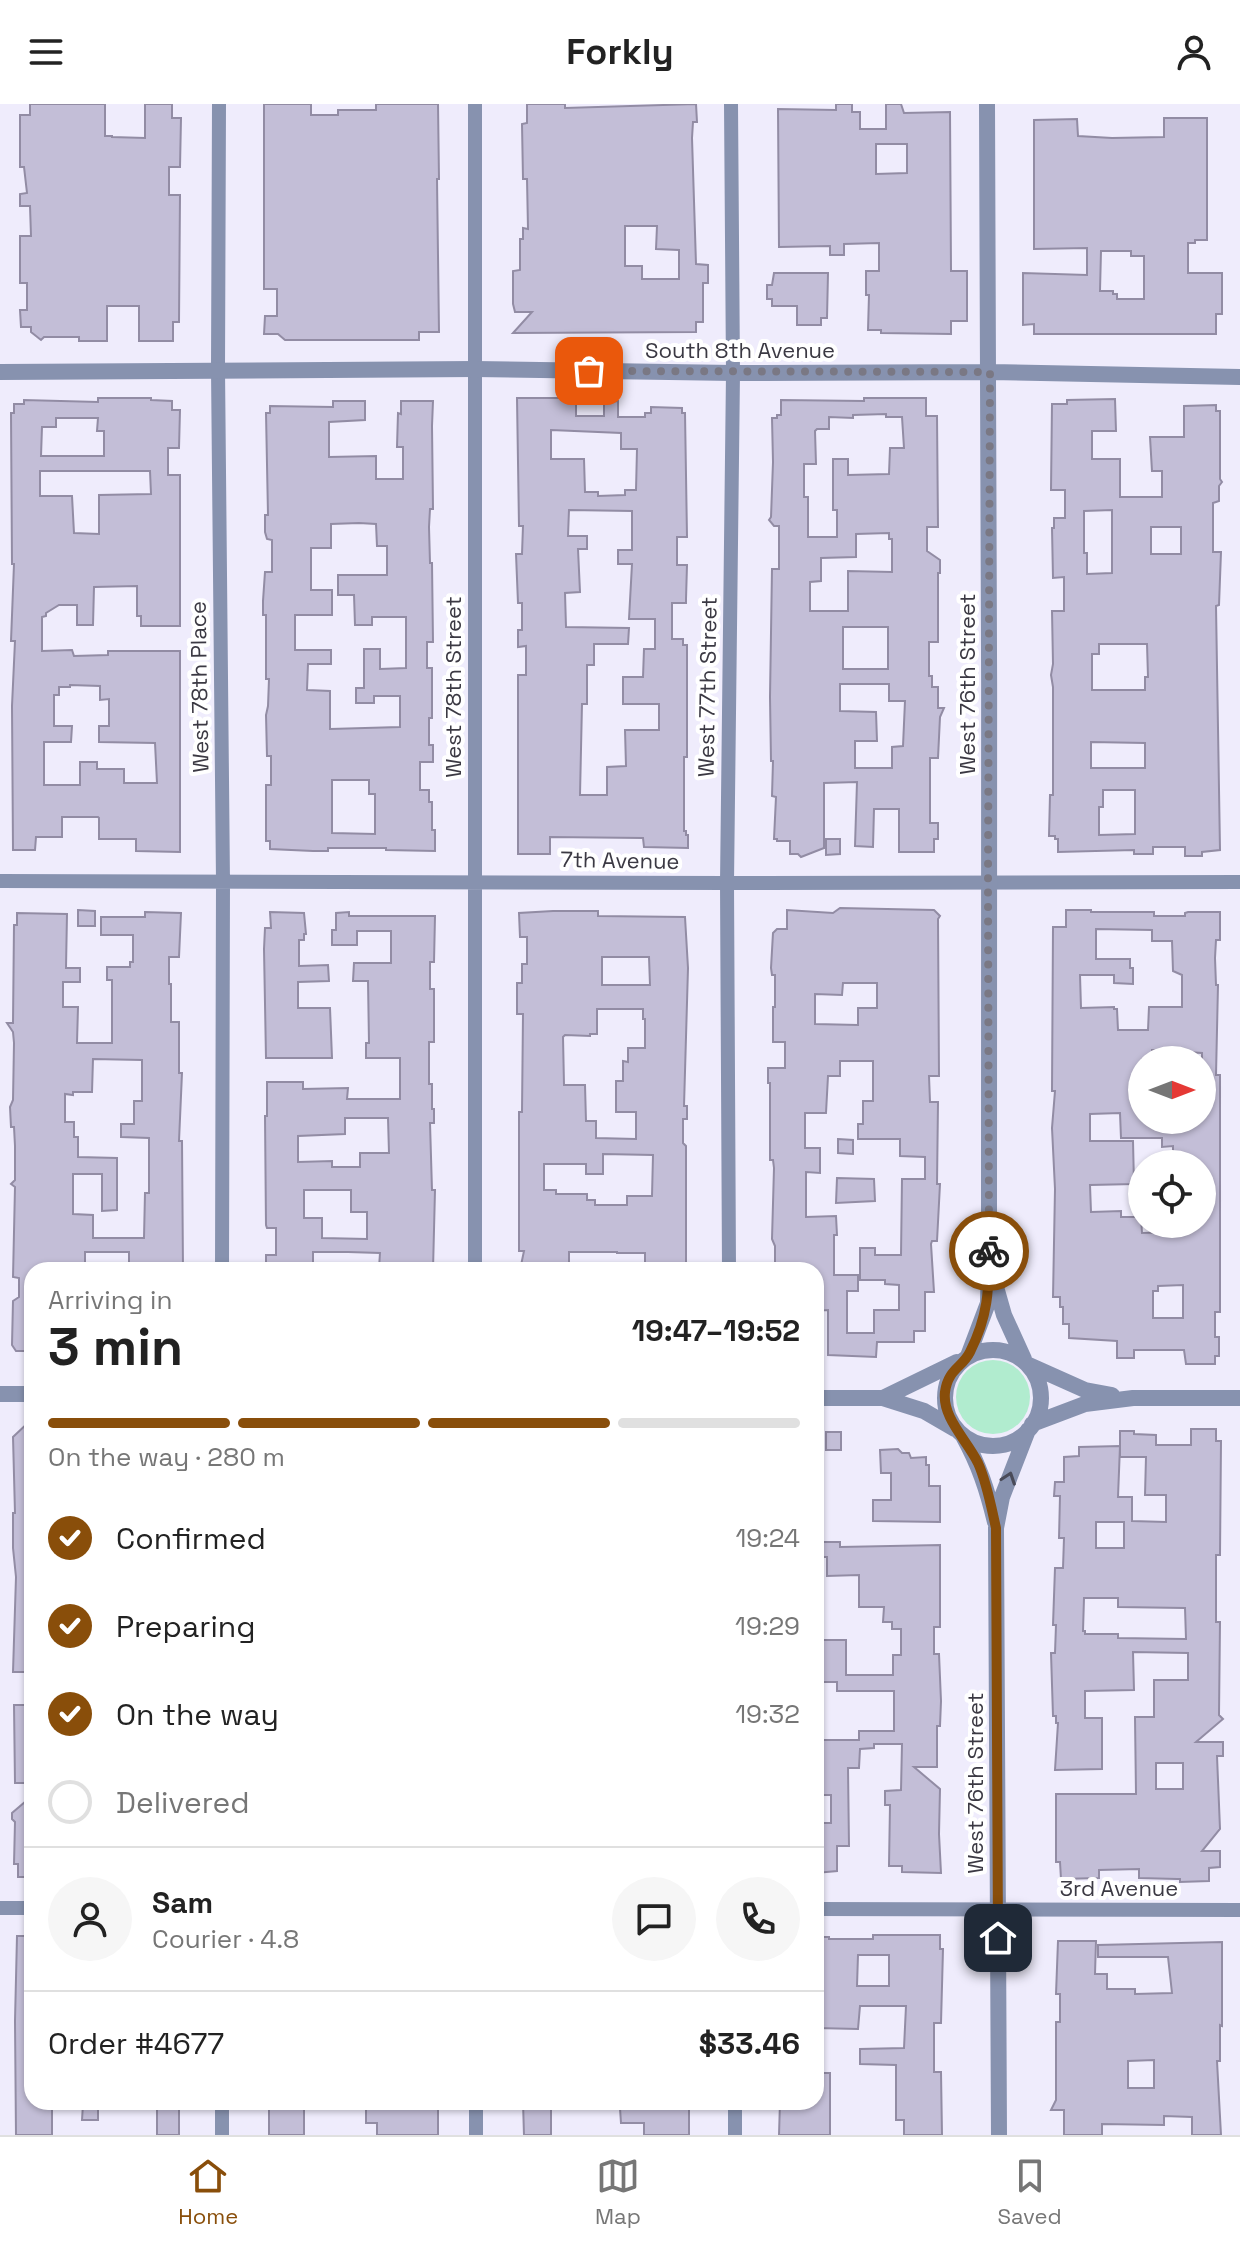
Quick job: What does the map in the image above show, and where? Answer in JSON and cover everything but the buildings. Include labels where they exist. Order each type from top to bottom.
[{"type":"street","name":"West 78th Place","points":[[219,104],[222,1262]]},
{"type":"street","name":"West 78th Street","points":[[475,104],[475,1262]]},
{"type":"street","name":"West 77th Street","points":[[729,1262],[727,883],[733,373],[731,104]]},
{"type":"street","name":"West 76th Street","points":[[967,1357],[988,1303],[989,1263],[990,372],[987,104]]},
{"type":"street","name":"South 8th Avenue","points":[[0,372],[475,369],[1240,377]]},
{"type":"street","name":"7th Avenue","points":[[0,881],[1240,882]]},
{"type":"street","name":"West 76th Street","points":[[989,1263],[1004,1315],[1026,1363]]},
{"type":"street","points":[[883,1398],[967,1357],[998,1350],[1085,1390],[1133,1398]]},
{"type":"street","points":[[961,1433],[950,1419],[945,1393],[955,1367],[967,1357]]},
{"type":"street","points":[[824,1398],[883,1398],[924,1411],[974,1442],[1003,1444],[1017,1439],[1030,1427],[1038,1413],[1039,1387],[1026,1363]]},
{"type":"street","points":[[0,1394],[24,1394]]},
{"type":"street","points":[[1030,1427],[1085,1404],[1133,1398],[1240,1398]]},
{"type":"street","name":"West 76th Street","points":[[999,2135],[996,1528],[1002,1497],[1030,1427]]},
{"type":"street","name":"West 76th Street","points":[[961,1433],[986,1484],[996,1528]]},
{"type":"street","points":[[0,1908],[24,1908]]},
{"type":"street","name":"3rd Avenue","points":[[824,1909],[1240,1910]]},
{"type":"street","points":[[222,2110],[222,2135]]},
{"type":"street","points":[[476,2110],[476,2135]]},
{"type":"street","points":[[735,2110],[735,2135]]},
{"type":"green space","points":[[993,1360],[1007,1363],[1019,1371],[1027,1383],[1030,1397],[1027,1411],[1019,1423],[1007,1431],[993,1434],[979,1431],[967,1423],[959,1411],[956,1397],[959,1383],[967,1371],[979,1363]]},
{"type":"way so far","points":[[589,371],[990,372],[989,1251]]},
{"type":"route","points":[[989,1251],[988,1303],[968,1356],[955,1367],[945,1393],[950,1419],[962,1434],[986,1484],[996,1528],[998,1938]]}]
